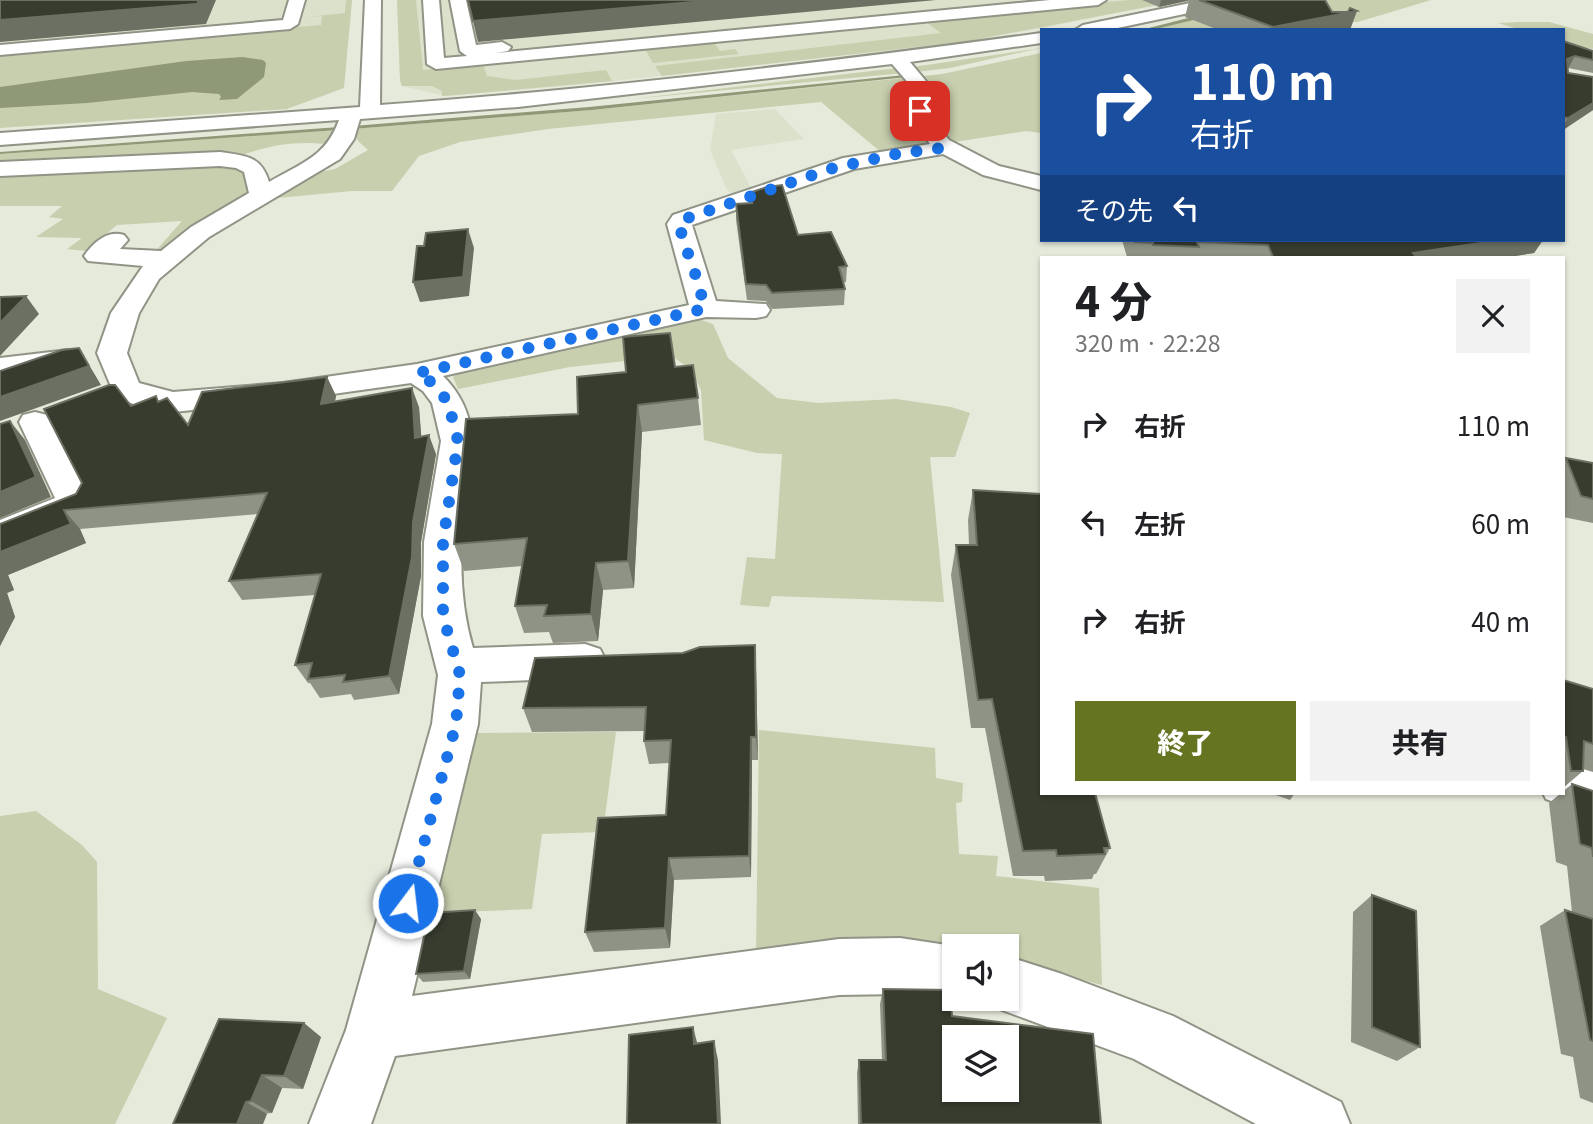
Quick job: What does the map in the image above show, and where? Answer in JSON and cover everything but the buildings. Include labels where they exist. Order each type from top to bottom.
[{"type":"street","points":[[0,50],[290,24],[297,0]]},
{"type":"street","points":[[373,0],[353,121],[343,139],[332,154],[200,232],[149,274],[125,313],[112,354],[113,393],[173,402],[269,394],[417,373],[704,309],[756,310]]},
{"type":"street","points":[[430,0],[436,64],[1098,0]]},
{"type":"street","points":[[458,0],[469,51],[1000,0]]},
{"type":"street","points":[[1093,28],[1227,0]]},
{"type":"street","points":[[0,139],[353,121],[896,59],[1040,38]]},
{"type":"street","points":[[631,45],[656,86]]},
{"type":"street","points":[[896,59],[922,90],[921,118],[943,148],[997,173],[1040,183]]},
{"type":"street","points":[[704,309],[702,291],[681,235],[679,224],[682,220],[841,166],[943,148]]},
{"type":"street","points":[[0,169],[220,159],[242,162],[254,169],[262,196]]},
{"type":"street","points":[[116,240],[97,256],[165,259]]},
{"type":"street","points":[[0,367],[112,354]]},
{"type":"street","points":[[340,1124],[375,1031],[456,724],[460,675],[443,616],[443,542],[458,441],[448,402],[434,384],[417,373]]},
{"type":"street","points":[[0,534],[76,503],[36,422]]},
{"type":"street","points":[[458,666],[627,659]]},
{"type":"street","points":[[1565,785],[1593,794]]},
{"type":"street","points":[[375,1031],[839,967],[900,966],[942,971]]},
{"type":"street","points":[[1019,988],[1152,1037],[1319,1124]]},
{"type":"shaded area","points":[[0,0],[352,0],[350,25],[0,55]]},
{"type":"shaded area","points":[[346,0],[352,0],[344,88],[287,109],[0,128],[0,54],[321,25],[322,16],[307,17],[345,13]]},
{"type":"shaded area","points":[[397,0],[1183,0],[1032,30],[931,46],[577,85],[445,96],[402,86]]},
{"type":"shaded area","points":[[397,0],[416,0],[423,70],[483,64],[487,76],[516,80],[606,70],[612,81],[445,96],[442,96],[442,91],[432,86],[402,86]]},
{"type":"shaded area","points":[[1129,0],[1183,0],[969,41],[662,76],[655,66],[941,33],[925,21],[907,22]]},
{"type":"shaded area","points":[[1287,0],[1431,0],[1358,22],[1333,23],[1298,14],[1215,28],[1157,28]]},
{"type":"shaded area","points":[[1549,22],[1593,34],[1593,49],[1565,44],[1565,28],[1514,28],[1498,23]]},
{"type":"shaded area","points":[[714,42],[720,51],[735,49],[739,54],[653,63],[645,49]]},
{"type":"shaded area","points":[[1040,48],[950,68],[916,72],[913,67]]},
{"type":"shaded area","points":[[1040,53],[1040,133],[1026,131],[882,153],[821,102],[548,129],[460,142],[419,156],[392,191],[352,191],[267,199],[310,174],[335,169],[368,150],[358,141],[352,129],[592,110],[942,74]]},
{"type":"shaded area","points":[[242,57],[263,60],[266,63],[264,77],[237,99],[219,100],[219,94],[192,92],[87,103],[0,108],[0,87],[186,61]]},
{"type":"shaded area","points":[[900,69],[904,73],[632,99]]},
{"type":"shaded area","points":[[905,75],[907,77],[592,110],[352,129],[353,126],[589,107]]},
{"type":"shaded area","points":[[775,109],[804,139],[731,150],[750,186],[759,188],[735,195],[727,190],[710,150],[716,114]]},
{"type":"shaded area","points":[[339,127],[338,130],[0,154],[0,152]]},
{"type":"shaded area","points":[[338,130],[332,145],[283,145],[237,157],[0,166],[0,154]]},
{"type":"shaded area","points":[[236,165],[244,172],[250,195],[162,254],[153,254],[182,221],[117,225],[86,251],[67,249],[82,238],[36,237],[63,219],[49,217],[62,206],[0,206],[0,172]]},
{"type":"shaded area","points":[[696,318],[713,324],[728,358],[777,398],[818,403],[896,399],[951,407],[970,413],[955,457],[930,457],[944,602],[772,596],[769,607],[740,605],[747,557],[775,559],[782,454],[757,453],[704,440],[701,390],[691,370],[672,356],[570,367],[458,389],[453,377],[462,370]]},
{"type":"shaded area","points":[[759,730],[935,748],[936,778],[963,783],[962,802],[956,803],[959,854],[998,856],[996,876],[1099,888],[1102,985],[1019,964],[1019,934],[942,934],[942,949],[756,955]]},
{"type":"shaded area","points":[[616,732],[603,832],[542,834],[532,909],[433,913],[473,733]]},
{"type":"shaded area","points":[[36,811],[82,845],[97,862],[98,989],[167,1018],[115,1124],[0,1124],[0,816]]},
{"type":"waterway","points":[[1152,28],[1192,19]]},
{"type":"route","points":[[408,903],[456,724],[460,675],[443,616],[443,542],[458,441],[448,402],[434,384],[417,373],[704,309],[702,291],[681,235],[679,224],[682,220],[851,163],[943,148],[929,131],[920,111]]}]
